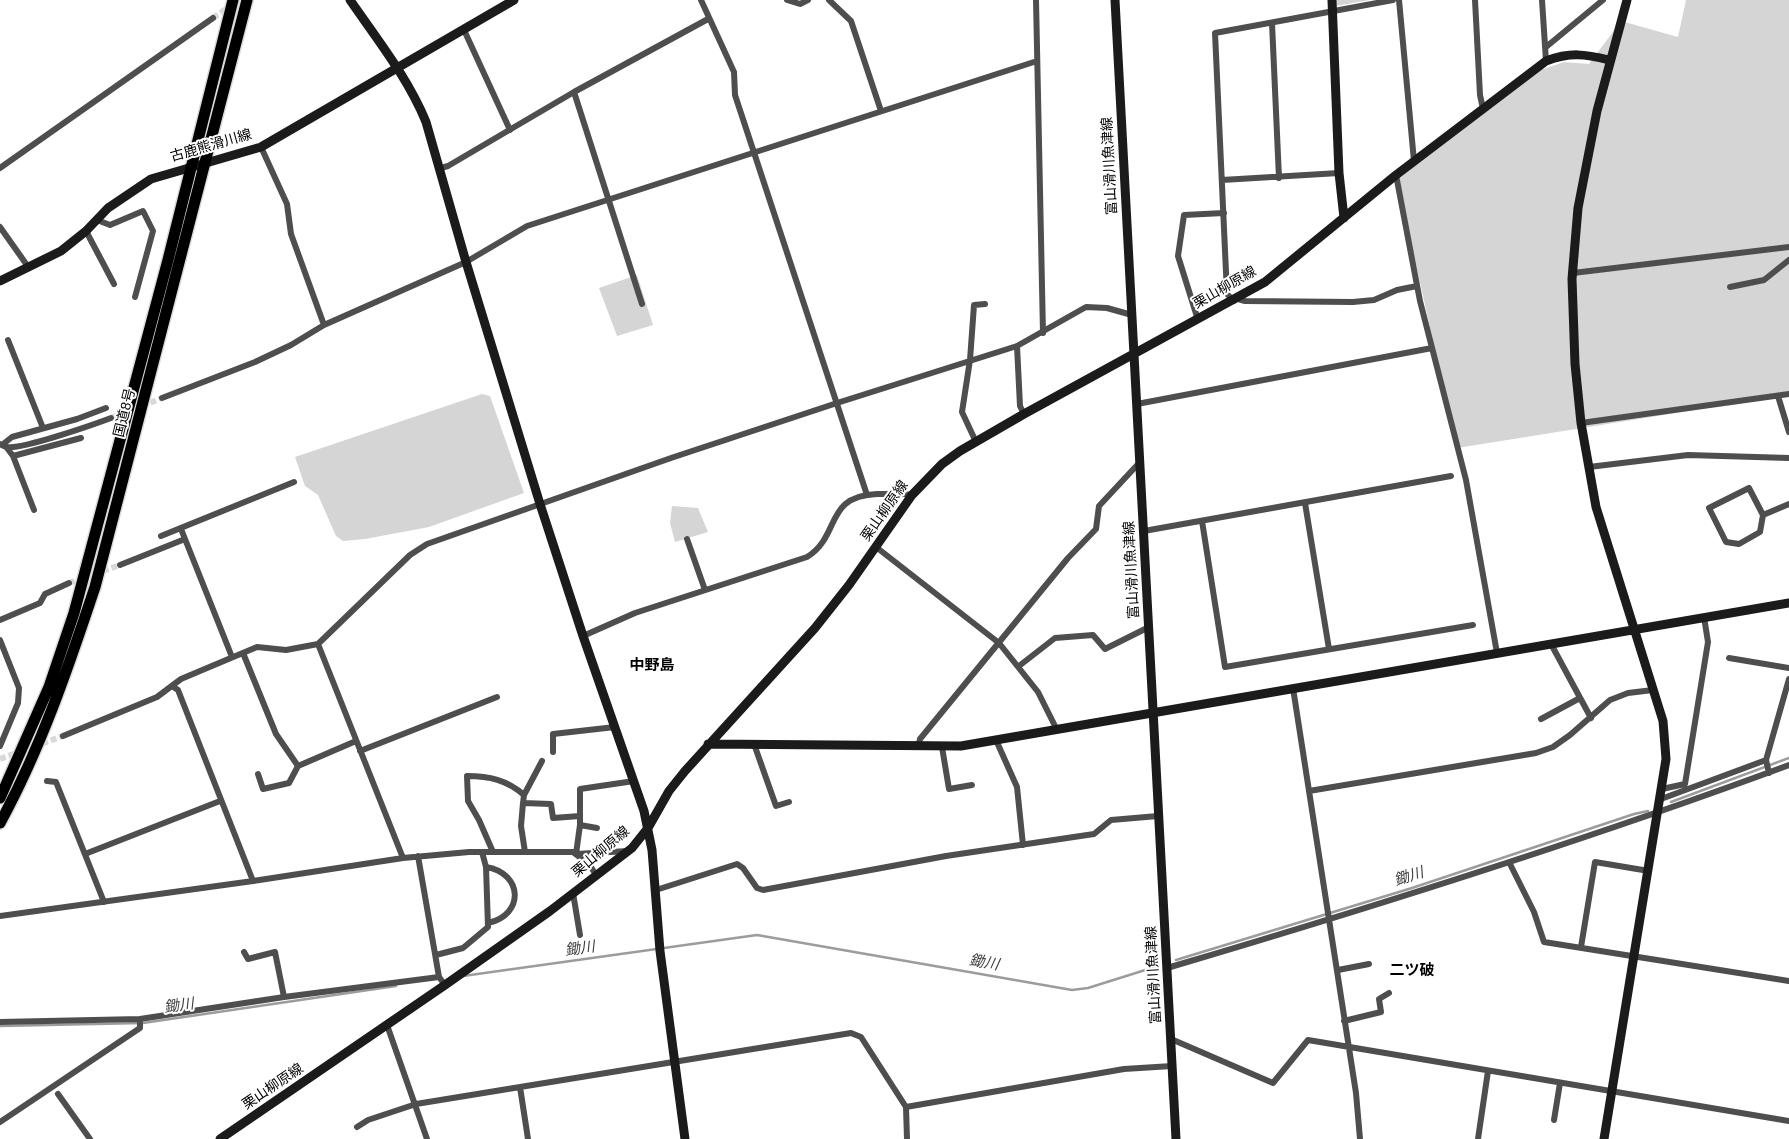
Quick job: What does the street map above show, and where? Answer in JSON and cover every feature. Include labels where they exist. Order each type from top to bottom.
[{"type":"highway","name":"国道8号","points":[[0,798],[49,687],[74,613],[103,512],[233,0]]},
{"type":"highway","name":"国道8号","points":[[0,823],[33,756],[57,699],[94,587],[247,0]]},
{"type":"street","points":[[350,0],[417,100],[441,168],[466,262],[540,504],[583,636],[634,781],[648,828],[656,890],[660,951],[685,1139]]},
{"type":"street","name":"古鹿熊滑川線","points":[[0,281],[61,251],[86,231],[108,208],[128,192],[151,179],[260,147],[398,69],[514,0]]},
{"type":"street","points":[[701,0],[708,19],[734,72],[735,95],[867,495]]},
{"type":"street","points":[[787,0],[800,4],[808,0]]},
{"type":"street","points":[[829,0],[846,14],[853,26],[880,111]]},
{"type":"street","points":[[1036,0],[1043,333]]},
{"type":"street","name":"富山滑川魚津線","points":[[1115,0],[1176,1139]]},
{"type":"street","points":[[1332,0],[1340,173],[1344,218]]},
{"type":"street","points":[[1393,0],[1215,33],[1227,294],[1236,300],[1245,301],[1353,302],[1374,300],[1397,290],[1417,286]]},
{"type":"street","points":[[1399,0],[1414,162]]},
{"type":"street","points":[[1475,0],[1480,95],[1483,109]]},
{"type":"street","points":[[1542,0],[1546,61]]},
{"type":"street","points":[[1546,47],[1603,0]]},
{"type":"street","points":[[1604,1139],[1636,955],[1666,760],[1663,721],[1596,507],[1580,423],[1575,364],[1573,272],[1578,208],[1609,60],[1627,0]]},
{"type":"street","points":[[0,168],[213,18]]},
{"type":"street","points":[[441,168],[448,166],[574,92],[708,19]]},
{"type":"street","points":[[1272,23],[1279,178]]},
{"type":"street","points":[[464,30],[510,130]]},
{"type":"street","name":"栗山柳原線","points":[[220,1139],[445,986],[628,851],[648,828],[669,791],[708,744],[815,628],[876,547],[912,495],[942,464],[1024,414],[1236,300],[1265,282],[1396,175],[1546,61],[1564,54],[1609,60]]},
{"type":"street","points":[[162,398],[255,362],[291,345],[324,325],[466,262],[526,226],[1037,61]]},
{"type":"street","points":[[574,92],[642,304]]},
{"type":"street","points":[[260,147],[287,204],[291,234],[324,325]]},
{"type":"street","points":[[1222,180],[1340,173]]},
{"type":"street","points":[[1396,175],[1417,286],[1466,480],[1497,653]]},
{"type":"street","points":[[97,220],[110,225],[143,211],[153,231],[136,298]]},
{"type":"street","points":[[1198,320],[1178,256],[1184,215],[1224,213]]},
{"type":"street","points":[[0,227],[28,268]]},
{"type":"street","points":[[86,231],[114,284]]},
{"type":"street","points":[[1573,272],[1789,247]]},
{"type":"street","points":[[1730,287],[1764,280],[1789,260]]},
{"type":"street","points":[[976,442],[962,412],[970,360],[974,305],[985,304]]},
{"type":"street","points":[[63,736],[157,697],[181,679],[257,647],[286,650],[318,644],[410,555],[427,544],[837,402],[1017,346],[1086,308],[1107,308],[1132,315]]},
{"type":"street","points":[[8,340],[42,428]]},
{"type":"street","points":[[1017,346],[1020,406],[1024,414]]},
{"type":"street","points":[[1137,404],[1432,348]]},
{"type":"street","points":[[1580,423],[1789,394]]},
{"type":"street","points":[[1778,396],[1789,432]]},
{"type":"street","points":[[3,446],[12,437],[106,408]]},
{"type":"street","points":[[3,446],[86,428],[111,418]]},
{"type":"street","points":[[13,456],[81,438]]},
{"type":"street","points":[[3,446],[13,456],[34,510]]},
{"type":"street","points":[[1589,467],[1688,455],[1789,458]]},
{"type":"street","points":[[918,747],[920,739],[1068,558],[1096,530],[1099,506],[1140,462]]},
{"type":"street","points":[[1144,531],[1451,476]]},
{"type":"street","points":[[161,536],[294,482]]},
{"type":"street","points":[[1749,488],[1763,515],[1760,532],[1739,544],[1726,542],[1709,508],[1749,488]]},
{"type":"street","points":[[583,636],[635,613],[807,557],[816,551],[843,504],[852,498],[867,495],[912,495]]},
{"type":"street","points":[[1305,503],[1329,649]]},
{"type":"street","points":[[1763,515],[1789,504]]},
{"type":"street","points":[[1202,521],[1225,667],[1473,625]]},
{"type":"street","points":[[181,529],[232,658]]},
{"type":"street","points":[[120,565],[185,539]]},
{"type":"street","points":[[687,539],[705,590]]},
{"type":"street","points":[[876,547],[999,643],[1038,692],[1057,730]]},
{"type":"street","points":[[0,620],[40,603],[45,594],[69,584]]},
{"type":"street","points":[[708,744],[942,747],[996,740],[1789,602]]},
{"type":"street","points":[[1662,789],[1685,784],[1708,642],[1704,617]]},
{"type":"street","points":[[1019,666],[1055,638],[1093,635],[1105,649],[1149,627]]},
{"type":"street","points":[[0,640],[19,688],[18,703],[0,746]]},
{"type":"street","points":[[318,644],[403,858]]},
{"type":"street","points":[[1551,644],[1591,718]]},
{"type":"street","points":[[243,653],[276,734],[298,766]]},
{"type":"street","points":[[1729,658],[1789,668]]},
{"type":"street","points":[[1768,767],[1789,678]]},
{"type":"street","points":[[172,686],[178,690],[253,881]]},
{"type":"street","points":[[1293,688],[1338,970],[1356,1093],[1360,1139]]},
{"type":"street","points":[[1309,791],[1536,753],[1553,747],[1591,718],[1610,700],[1628,693],[1653,690]]},
{"type":"street","points":[[360,751],[497,697]]},
{"type":"street","points":[[1541,719],[1580,698]]},
{"type":"street","points":[[554,752],[553,734],[614,727]]},
{"type":"street","points":[[996,740],[1017,787],[1023,845]]},
{"type":"street","points":[[258,774],[263,790],[289,782],[298,766],[356,741]]},
{"type":"street","points":[[754,744],[776,806],[789,802]]},
{"type":"street","points":[[942,747],[948,789],[972,785]]},
{"type":"street","points":[[525,852],[521,826],[524,795],[542,761]]},
{"type":"street","points":[[1661,799],[1768,767],[1789,765]]},
{"type":"street","points":[[1167,968],[1329,917],[1510,864],[1659,812],[1768,767]]},
{"type":"street","points":[[493,852],[479,820],[468,801],[467,776],[486,776],[504,782],[524,795]]},
{"type":"street","points":[[47,780],[56,782],[104,902]]},
{"type":"street","points":[[576,854],[580,825],[580,789],[634,781]]},
{"type":"street","points":[[85,854],[220,800]]},
{"type":"street","points":[[523,804],[551,804],[553,818],[580,816]]},
{"type":"street","points":[[656,890],[737,864],[743,868],[757,888],[763,890],[946,856],[1094,834],[1112,820],[1158,816]]},
{"type":"street","points":[[580,825],[597,828]]},
{"type":"street","points":[[0,916],[418,856],[482,852],[576,854],[628,851]]},
{"type":"street","points":[[436,955],[464,948],[488,927],[486,868],[482,852]]},
{"type":"street","points":[[576,854],[589,864],[596,875]]},
{"type":"street","points":[[418,856],[439,977],[445,986]]},
{"type":"street","points":[[1581,947],[1595,862],[1649,871]]},
{"type":"street","points":[[1510,864],[1534,912],[1544,942],[1636,955],[1789,981]]},
{"type":"street","points":[[486,868],[504,872],[511,880],[515,899],[508,914],[497,921],[488,923]]},
{"type":"street","points":[[573,893],[580,935]]},
{"type":"street","points":[[244,952],[248,959],[275,952],[284,997]]},
{"type":"street","points":[[1338,970],[1369,964]]},
{"type":"street","points":[[0,1022],[140,1019],[284,997],[439,977]]},
{"type":"street","points":[[1344,1021],[1381,1012],[1379,999],[1389,992]]},
{"type":"street","points":[[0,1122],[140,1028],[140,1019]]},
{"type":"street","points":[[387,1025],[427,1139]]},
{"type":"street","points":[[357,1127],[368,1120],[416,1104],[851,1033],[861,1037],[906,1107],[907,1139]]},
{"type":"street","points":[[1171,1040],[1274,1083],[1308,1040],[1789,1121]]},
{"type":"street","points":[[906,1107],[1124,1069],[1172,1066]]},
{"type":"street","points":[[1478,1139],[1488,1071]]},
{"type":"street","points":[[1554,1120],[1560,1083]]},
{"type":"street","points":[[520,1087],[528,1139]]},
{"type":"street","points":[[58,1094],[90,1139]]},
{"type":"shaded area","points":[[1336,0],[1370,0],[1336,6]]},
{"type":"shaded area","points":[[1686,0],[1789,0],[1789,395],[1457,448],[1396,175],[1526,75],[1564,62],[1589,64],[1621,21],[1678,37]]},
{"type":"shaded area","points":[[637,275],[653,325],[617,336],[599,288]]},
{"type":"shaded area","points":[[482,394],[490,396],[524,493],[429,527],[365,539],[343,541],[336,536],[318,495],[305,486],[295,457]]},
{"type":"shaded area","points":[[672,506],[698,508],[708,532],[675,542],[670,523]]},
{"type":"waterway","name":"鋤川","points":[[1671,802],[1789,758]]},
{"type":"waterway","name":"鋤川","points":[[1176,960],[1412,888],[1648,811]]},
{"type":"waterway","name":"鋤川","points":[[463,976],[757,935],[1072,990],[1088,988],[1158,966]]},
{"type":"waterway","name":"鋤川","points":[[0,1026],[143,1023],[396,986]]},
{"type":"tunnel","points":[[213,18],[239,0]]},
{"type":"tunnel","points":[[142,406],[162,398]]},
{"type":"tunnel","points":[[111,418],[128,411]]},
{"type":"tunnel","points":[[69,583],[120,565]]},
{"type":"tunnel","points":[[0,759],[63,736]]},
{"type":"district","name":"中野島","points":[[652,666]]},
{"type":"district","name":"二ツ破","points":[[1412,971]]}]
